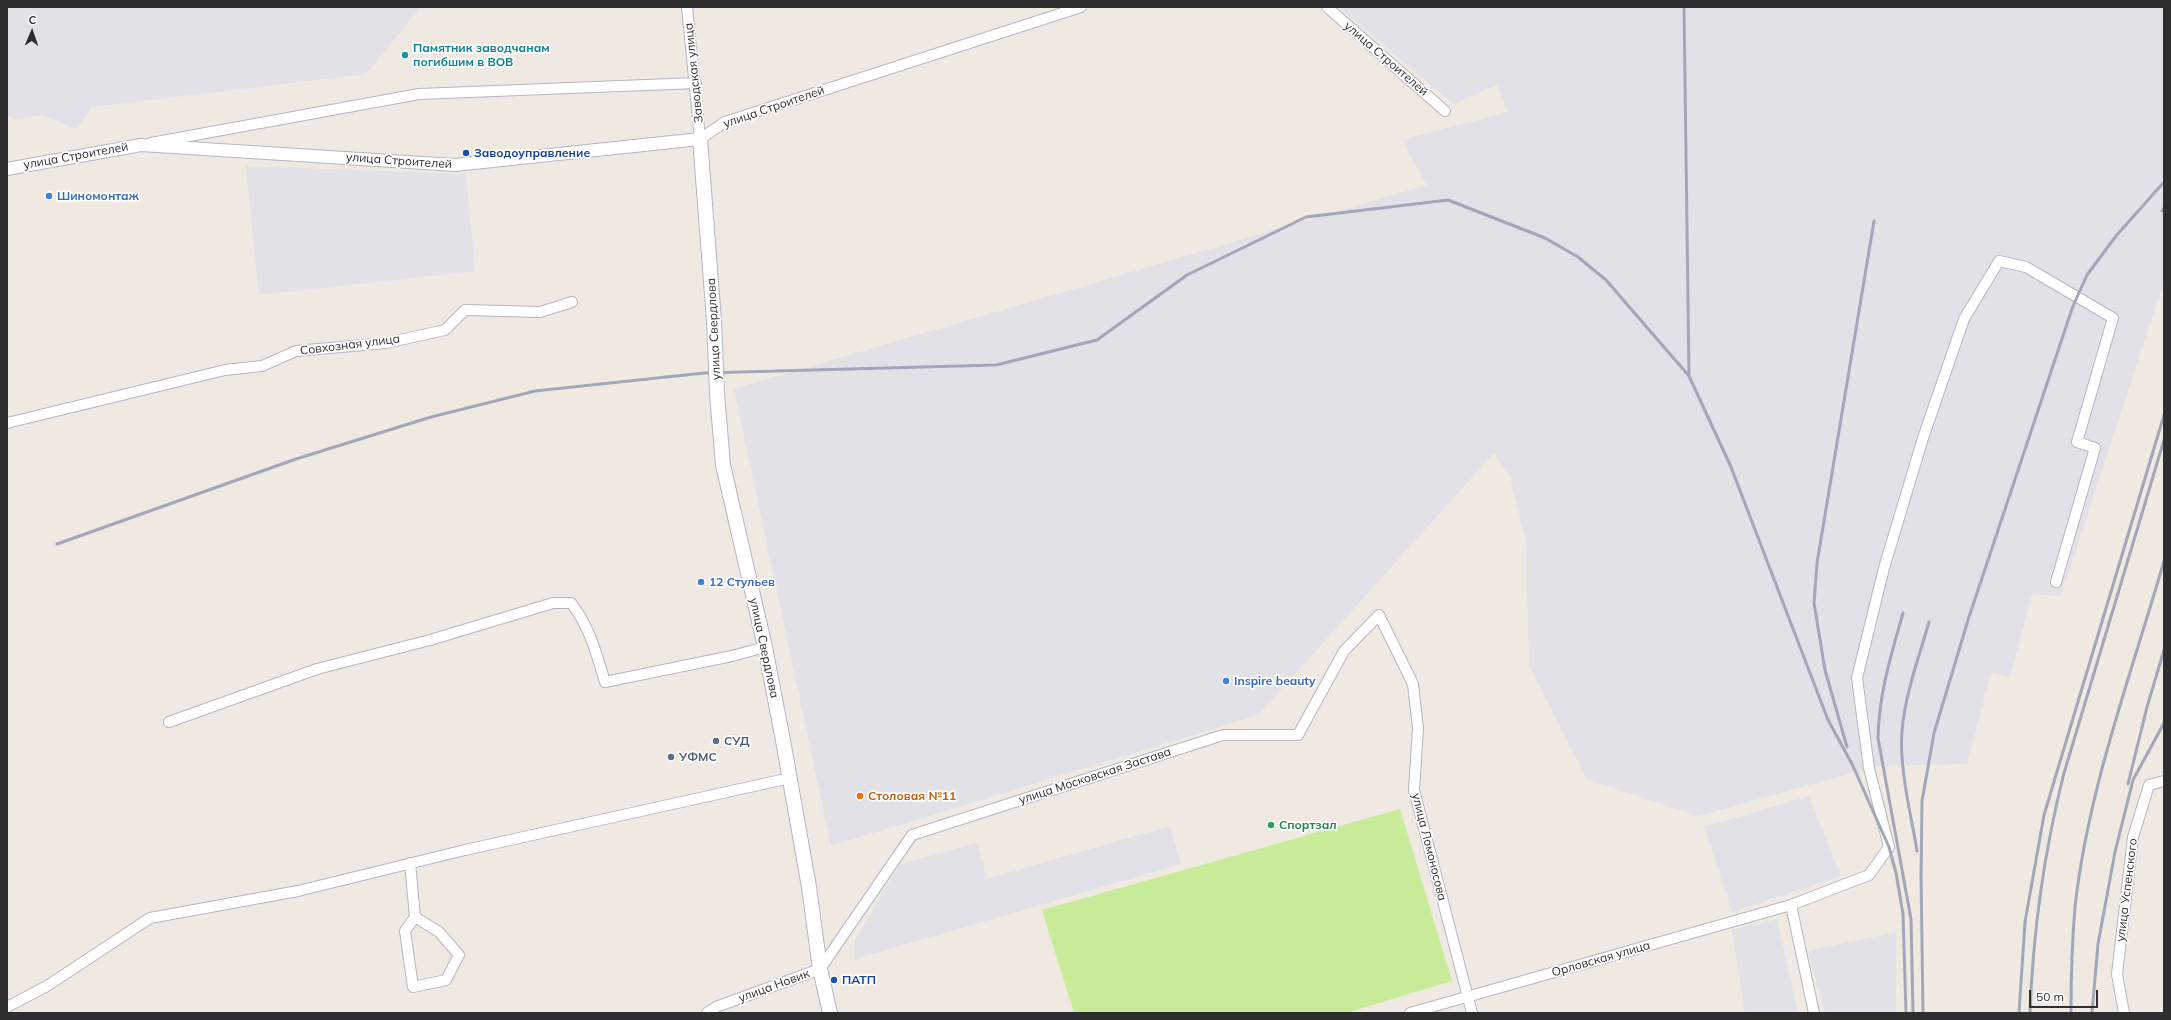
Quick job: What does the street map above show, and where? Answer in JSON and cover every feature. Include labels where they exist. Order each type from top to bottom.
[{"type":"main road","name":"улица Свердлова","points":[[700,139],[723,465],[765,647],[809,887],[820,969],[830,1013]]},
{"type":"street","name":"Заводская улица","points":[[687,7],[696,83],[700,139]]},
{"type":"street","name":"улица Строителей","points":[[7,169],[141,145],[456,165],[700,139],[725,122],[1081,7]]},
{"type":"street","name":"улица Строителей","points":[[1327,7],[1445,111]]},
{"type":"street","points":[[141,145],[419,94],[696,83]]},
{"type":"street","name":"Орловская улица","points":[[1410,1013],[1791,905],[1869,875],[1889,847],[1869,768],[1858,678],[1884,568],[1923,438],[1958,334],[1964,319],[1999,261],[2026,267],[2113,318],[2077,442],[2095,448],[2056,582]]},
{"type":"street","name":"Совхозная улица","points":[[7,423],[225,370],[262,366],[296,351],[386,343],[445,330],[465,310],[540,312],[572,302]]},
{"type":"street","points":[[169,722],[317,669],[430,640],[553,603],[571,603],[579,614],[590,633],[605,682],[732,656],[765,647]]},
{"type":"street","name":"улица Московская Застава","points":[[820,969],[912,835],[1223,735],[1298,735],[1344,651],[1379,615]]},
{"type":"street","name":"улица Ломоносова","points":[[1379,615],[1413,684],[1418,728],[1414,790],[1472,1013]]},
{"type":"street","points":[[7,1007],[47,986],[150,918],[298,891],[410,863],[790,778]]},
{"type":"street","name":"улица Успенского","points":[[2124,1013],[2117,974],[2133,837],[2149,785],[2164,781]]},
{"type":"street","points":[[410,863],[415,917],[405,932],[413,987],[446,980],[459,955],[439,932],[415,917]]},
{"type":"street","points":[[1791,905],[1814,1013]]},
{"type":"street","name":"улица Новик","points":[[707,1013],[716,1008],[820,969]]},
{"type":"shaded area","points":[[7,7],[421,7],[366,74],[92,107],[76,129],[43,115],[15,119],[7,115]]},
{"type":"shaded area","points":[[1339,7],[2164,7],[2164,281],[2061,596],[2032,594],[2010,677],[1991,673],[1967,764],[1877,766],[1698,816],[1587,779],[1529,665],[1526,542],[1510,477],[1494,453],[1258,715],[831,846],[734,389],[1427,185],[1402,140],[1508,112],[1497,85],[1453,104]]},
{"type":"shaded area","points":[[246,166],[466,174],[475,271],[259,295]]},
{"type":"shaded area","points":[[1809,796],[1841,876],[1732,912],[1704,827]]},
{"type":"shaded area","points":[[1170,826],[1181,864],[855,959],[854,942],[899,865],[977,843],[987,879]]},
{"type":"shaded area","points":[[1777,919],[1798,1013],[1745,1013],[1732,930]]},
{"type":"shaded area","points":[[1896,932],[1896,1013],[1825,1013],[1808,951]]},
{"type":"green space","points":[[1400,809],[1452,981],[1346,1013],[1074,1013],[1042,910]]},
{"type":"railway","points":[[1684,7],[1689,376]]},
{"type":"railway","points":[[1921,878],[1922,801],[1934,733],[1969,617],[2073,306],[2087,275],[2116,236],[2164,182]]},
{"type":"railway","points":[[57,544],[296,459],[431,417],[535,391],[704,373],[996,365],[1097,340],[1187,275],[1306,217],[1448,200],[1545,238],[1578,257],[1606,280],[1689,376],[1731,467],[1828,720],[1852,764],[1889,847],[1896,873],[1903,914],[1906,1013]]},
{"type":"railway","points":[[1847,747],[1825,670],[1814,603],[1817,563],[1874,221]]},
{"type":"railway","points":[[2019,1013],[2025,922],[2044,815],[2164,415]]},
{"type":"railway","points":[[2030,1013],[2034,952],[2045,862],[2064,773],[2164,440]]},
{"type":"railway","points":[[2071,1013],[2075,907],[2081,863],[2090,819],[2112,732],[2164,561]]},
{"type":"railway","points":[[1903,613],[1883,690],[1878,738],[1911,919],[1913,1013]]},
{"type":"railway","points":[[1917,851],[1902,760],[1902,731],[1909,689],[1929,622]]},
{"type":"railway","points":[[2128,784],[2147,707],[2164,650]]},
{"type":"railway","points":[[2092,1013],[2098,944],[2115,852],[2133,780],[2164,723]]},
{"type":"railway","points":[[1921,873],[1923,1013]]},
{"type":"place","name":"Памятник заводчанам погибшим в ВОВ","points":[[405,55]]},
{"type":"place","name":"Заводоуправление","points":[[466,153]]},
{"type":"place","name":"Шиномонтаж","points":[[49,196]]},
{"type":"place","name":"12 Стульев","points":[[701,582]]},
{"type":"place","name":"Inspire beauty","points":[[1226,681]]},
{"type":"place","name":"СУД","points":[[716,741]]},
{"type":"place","name":"УФМС","points":[[671,757]]},
{"type":"place","name":"Столовая №11","points":[[860,796]]},
{"type":"place","name":"Спортзал","points":[[1271,825]]},
{"type":"place","name":"ПАТП","points":[[834,980]]}]
